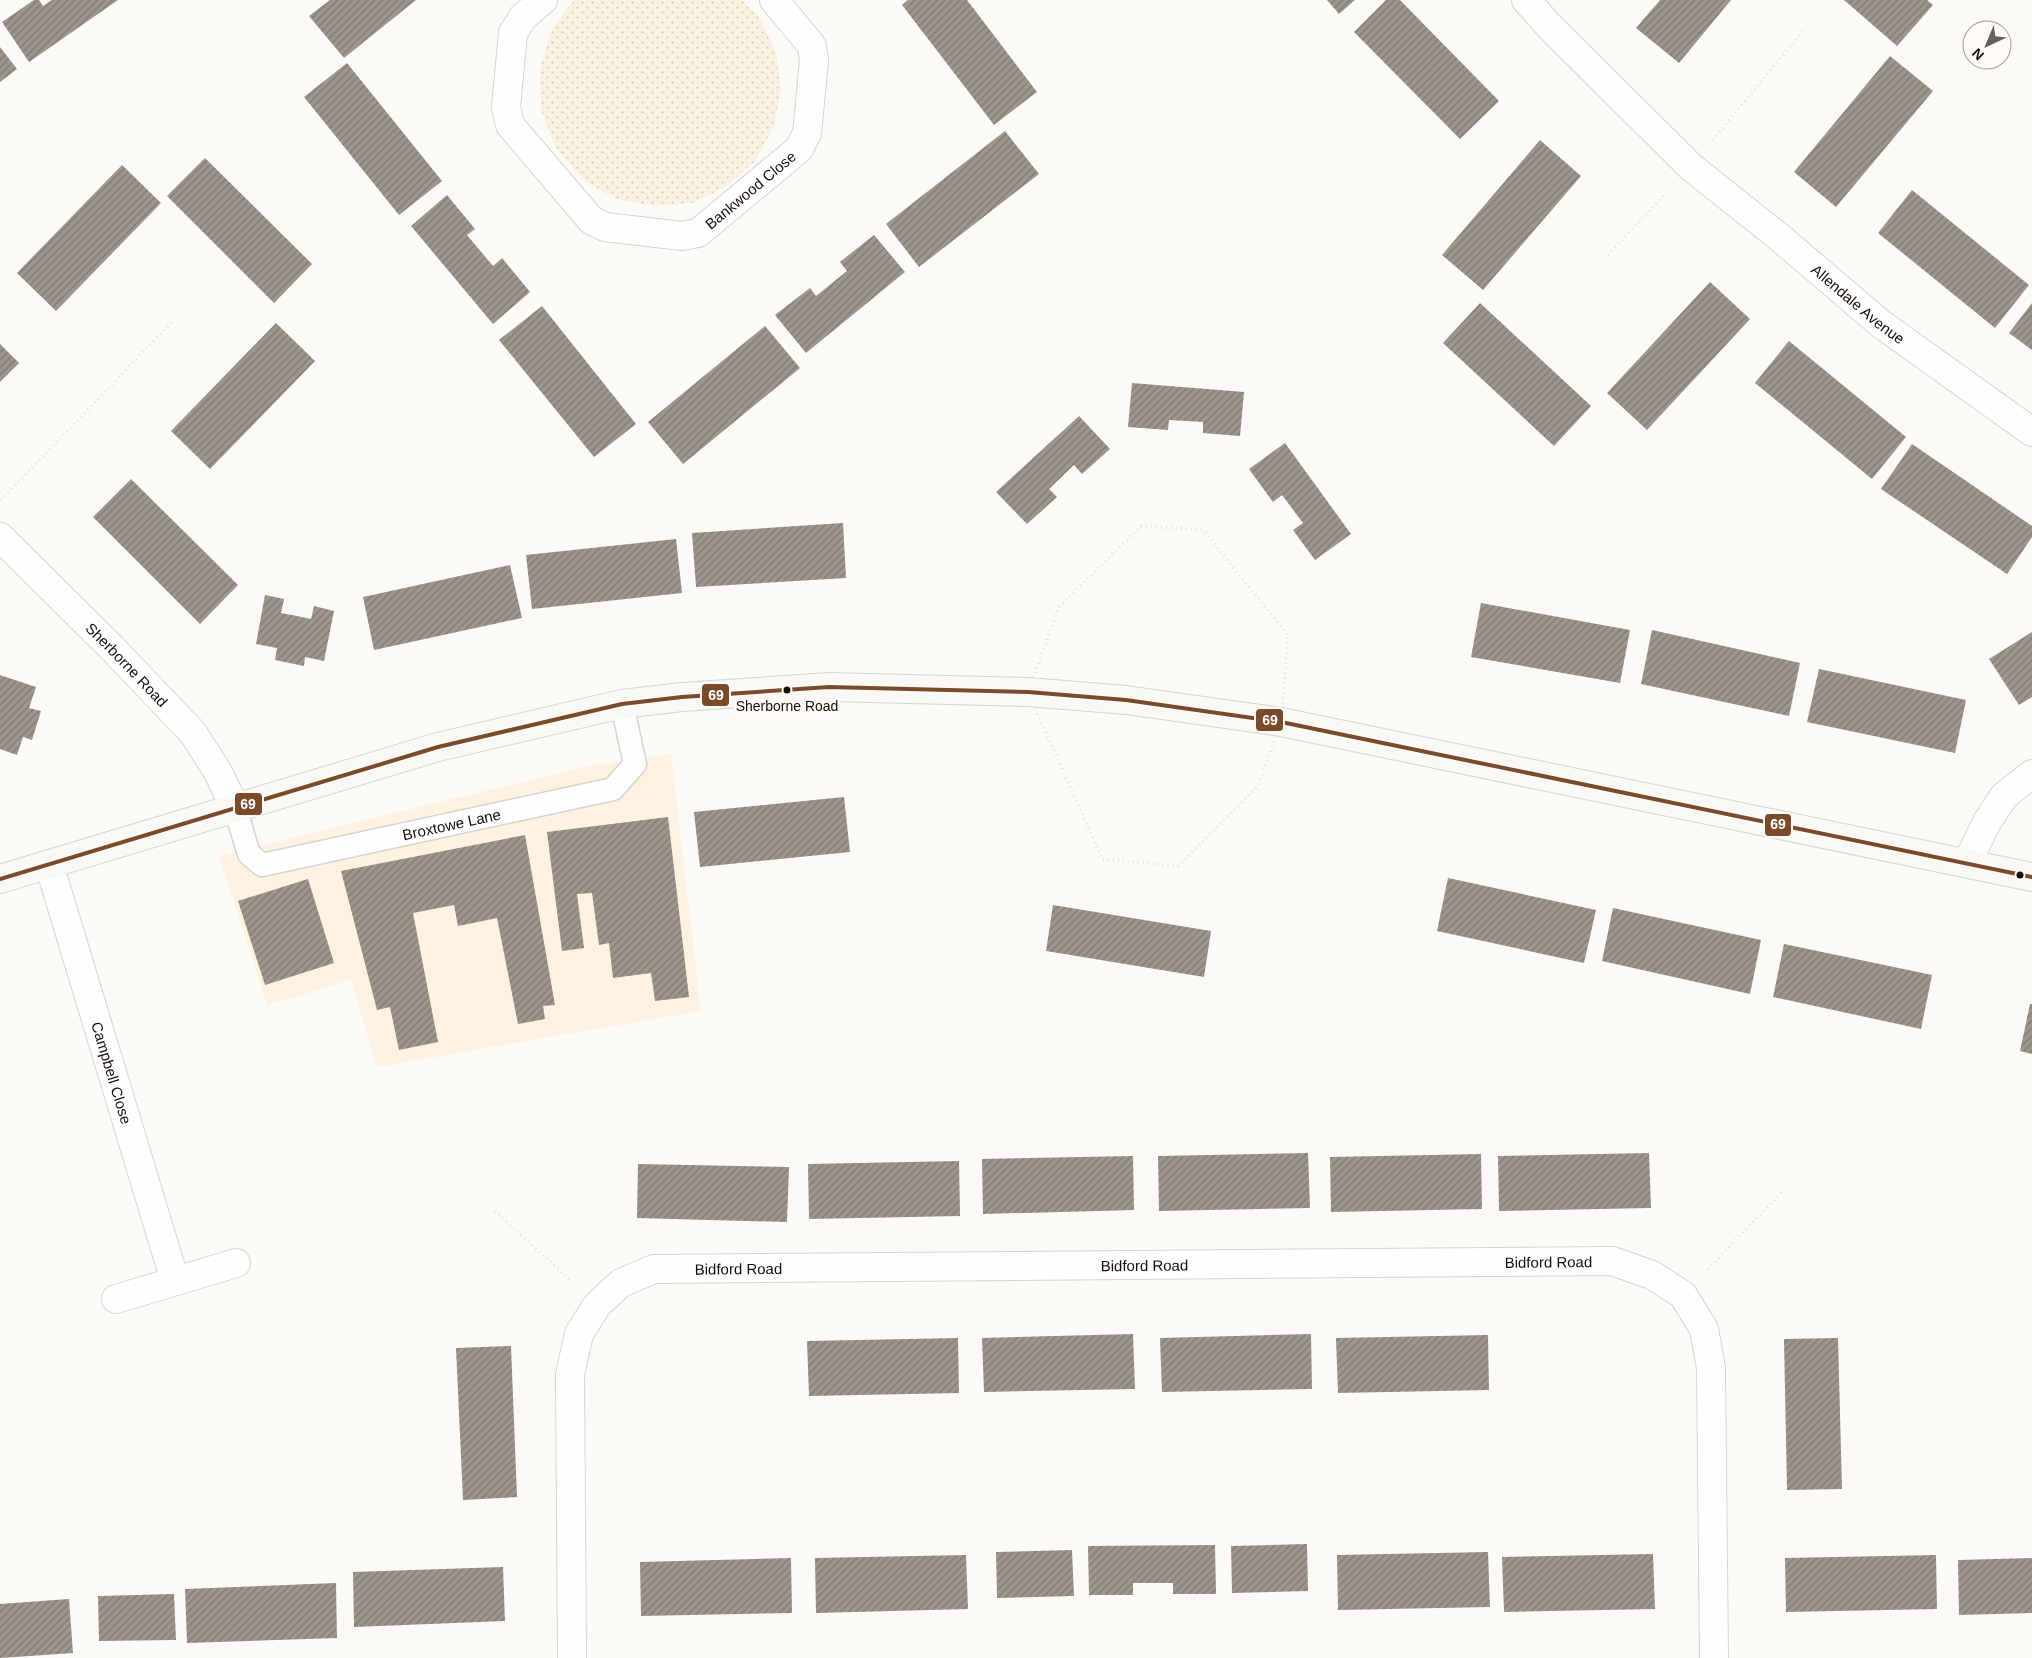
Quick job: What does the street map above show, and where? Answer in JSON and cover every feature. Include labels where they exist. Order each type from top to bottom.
[{"type":"main road","points":[[0,878],[438,747],[622,704],[682,696],[829,687],[1028,692],[1126,700],[1280,722],[2032,877]]},
{"type":"street","name":"Bankwood Close","points":[[543,0],[523,18],[513,33],[506,107],[510,125],[591,220],[605,227],[682,236],[698,233],[799,149],[807,134],[814,61],[812,46],[774,0]]},
{"type":"street","name":"Allendale Avenue","points":[[1526,0],[1550,27],[1692,167],[1779,237],[1881,324],[2032,432]]},
{"type":"street","name":"Sherborne Road","points":[[0,537],[113,649],[193,733],[218,772],[235,808]]},
{"type":"street","points":[[1967,863],[2004,796],[2032,774]]},
{"type":"street","name":"Campbell Close","points":[[50,864],[175,1281]]},
{"type":"street","name":"Bidford Road","points":[[572,1658],[570,1374],[579,1334],[597,1305],[621,1283],[654,1269],[1612,1261],[1652,1275],[1683,1296],[1704,1329],[1712,1368],[1714,1658]]},
{"type":"street","points":[[116,1299],[236,1263]]},
{"type":"lane","name":"Broxtowe Lane","points":[[235,808],[249,854],[262,865],[613,789],[634,764],[622,704]]},
{"type":"path","points":[[1608,255],[1692,167],[1804,31]]},
{"type":"path","points":[[0,501],[172,322]]},
{"type":"path","points":[[1141,526],[1203,530],[1288,635],[1280,722],[1258,786],[1178,866],[1102,859],[1028,692],[1059,607],[1141,526]]},
{"type":"path","points":[[1683,1296],[1782,1192]]},
{"type":"path","points":[[496,1211],[597,1305]]},
{"type":"shaded area","points":[[574,0],[742,0],[759,17],[776,52],[781,90],[774,127],[755,161],[726,187],[692,203],[654,206],[616,199],[583,180],[556,148],[541,110],[540,68],[552,29]]},
{"type":"shaded area","points":[[671,754],[701,1011],[377,1067],[351,980],[267,1005],[219,856],[587,766]]},
{"type":"building","points":[[34,0],[39,0],[43,6],[52,0],[118,0],[29,62],[2,22]]},
{"type":"building","points":[[330,0],[416,0],[344,58],[309,16]]},
{"type":"building","points":[[908,0],[967,0],[1037,92],[994,125],[902,5]]},
{"type":"building","points":[[1327,0],[1355,0],[1339,14]]},
{"type":"building","points":[[1386,0],[1400,0],[1499,101],[1460,139],[1354,32]]},
{"type":"building","points":[[1660,0],[1731,0],[1679,63],[1636,28]]},
{"type":"building","points":[[1844,0],[1927,0],[1933,5],[1897,46]]},
{"type":"building","points":[[0,47],[17,69],[0,82]]},
{"type":"building","points":[[1890,56],[1933,91],[1836,207],[1794,172]]},
{"type":"building","points":[[347,63],[442,181],[399,215],[304,97]]},
{"type":"building","points":[[1005,131],[1039,174],[919,267],[886,224]]},
{"type":"building","points":[[1540,140],[1581,176],[1483,290],[1442,255]]},
{"type":"building","points":[[205,158],[312,264],[274,303],[167,196]]},
{"type":"building","points":[[122,165],[161,203],[56,311],[17,273]]},
{"type":"building","points":[[1912,190],[2029,285],[1995,328],[1878,233]]},
{"type":"building","points":[[447,195],[475,229],[467,235],[493,266],[502,258],[530,292],[493,324],[411,226]]},
{"type":"building","points":[[874,235],[905,272],[806,353],[775,315],[810,288],[816,296],[847,271],[840,262]]},
{"type":"building","points":[[1710,282],[1750,319],[1647,430],[1607,393]]},
{"type":"building","points":[[1480,303],[1591,406],[1554,446],[1443,343]]},
{"type":"building","points":[[2032,303],[2032,350],[2009,333]]},
{"type":"building","points":[[542,306],[636,424],[594,457],[499,340]]},
{"type":"building","points":[[276,323],[315,361],[210,469],[171,431]]},
{"type":"building","points":[[765,326],[800,368],[683,464],[648,422]]},
{"type":"building","points":[[1789,341],[1906,437],[1872,479],[1755,383]]},
{"type":"building","points":[[0,344],[19,363],[0,382]]},
{"type":"building","points":[[1132,383],[1244,392],[1240,436],[1203,433],[1203,422],[1169,420],[1168,430],[1128,427]]},
{"type":"building","points":[[1079,416],[1110,449],[1082,474],[1074,465],[1049,489],[1057,497],[1027,524],[996,492]]},
{"type":"building","points":[[1285,443],[1351,534],[1315,560],[1293,530],[1303,523],[1282,495],[1273,502],[1249,469]]},
{"type":"building","points":[[1912,444],[2032,526],[2032,537],[2007,574],[1881,489]]},
{"type":"building","points":[[131,479],[238,585],[200,624],[93,517]]},
{"type":"building","points":[[843,523],[846,578],[696,587],[692,533]]},
{"type":"building","points":[[676,539],[682,593],[532,609],[526,555]]},
{"type":"building","points":[[510,565],[522,618],[374,650],[363,597]]},
{"type":"building","points":[[265,595],[284,599],[281,613],[311,619],[314,606],[334,611],[324,661],[305,657],[304,666],[275,660],[277,648],[256,644]]},
{"type":"building","points":[[1481,603],[1630,630],[1620,683],[1471,657]]},
{"type":"building","points":[[1652,630],[1800,663],[1789,716],[1641,684]]},
{"type":"building","points":[[2032,632],[2032,697],[2019,705],[1989,659]]},
{"type":"building","points":[[1819,669],[1966,700],[1955,753],[1807,722]]},
{"type":"building","points":[[0,675],[36,687],[29,708],[41,711],[32,740],[23,737],[17,755],[0,749]]},
{"type":"building","points":[[844,797],[850,852],[700,867],[694,812]]},
{"type":"building","points":[[668,817],[689,997],[655,1001],[651,973],[613,978],[609,943],[599,945],[592,893],[577,894],[584,948],[562,951],[547,832]]},
{"type":"building","points":[[525,835],[555,1005],[543,1006],[545,1019],[518,1024],[497,918],[458,926],[454,905],[413,913],[438,1042],[399,1050],[390,1007],[377,1010],[341,871]]},
{"type":"building","points":[[1448,878],[1596,910],[1584,963],[1437,931]]},
{"type":"building","points":[[308,879],[334,963],[265,985],[238,901]]},
{"type":"building","points":[[1053,905],[1211,931],[1204,977],[1046,951]]},
{"type":"building","points":[[1613,908],[1761,940],[1750,994],[1602,961]]},
{"type":"building","points":[[1784,944],[1932,975],[1921,1029],[1773,997]]},
{"type":"building","points":[[2030,1004],[2032,1004],[2032,1054],[2020,1051]]},
{"type":"building","points":[[1308,1153],[1310,1208],[1159,1211],[1158,1156]]},
{"type":"building","points":[[1649,1153],[1651,1208],[1499,1211],[1498,1156]]},
{"type":"building","points":[[1481,1154],[1482,1209],[1331,1212],[1330,1157]]},
{"type":"building","points":[[1133,1156],[1134,1210],[983,1214],[982,1159]]},
{"type":"building","points":[[959,1161],[960,1216],[809,1219],[808,1164]]},
{"type":"building","points":[[638,1164],[789,1167],[787,1222],[637,1218]]},
{"type":"building","points":[[1133,1334],[1135,1389],[984,1392],[982,1338]]},
{"type":"building","points":[[1311,1334],[1312,1389],[1162,1392],[1160,1338]]},
{"type":"building","points":[[1488,1335],[1489,1390],[1338,1393],[1336,1338]]},
{"type":"building","points":[[958,1338],[959,1393],[809,1396],[807,1341]]},
{"type":"building","points":[[1838,1338],[1842,1489],[1787,1490],[1784,1339]]},
{"type":"building","points":[[511,1346],[517,1497],[463,1500],[456,1348]]},
{"type":"building","points":[[1307,1544],[1308,1591],[1232,1593],[1231,1546]]},
{"type":"building","points":[[1215,1545],[1216,1594],[1173,1594],[1173,1583],[1133,1583],[1133,1595],[1089,1595],[1088,1546]]},
{"type":"building","points":[[1072,1550],[1074,1596],[997,1598],[996,1552]]},
{"type":"building","points":[[1488,1552],[1490,1607],[1338,1610],[1337,1555]]},
{"type":"building","points":[[1653,1554],[1655,1609],[1504,1612],[1502,1557]]},
{"type":"building","points":[[966,1555],[968,1609],[816,1613],[815,1558]]},
{"type":"building","points":[[1936,1555],[1937,1609],[1786,1612],[1785,1558]]},
{"type":"building","points":[[791,1558],[792,1613],[641,1616],[640,1562]]},
{"type":"building","points":[[2032,1558],[2032,1613],[1959,1615],[1958,1560]]},
{"type":"building","points":[[503,1567],[505,1621],[354,1627],[353,1572]]},
{"type":"building","points":[[336,1583],[337,1638],[187,1643],[185,1589]]},
{"type":"building","points":[[174,1594],[176,1640],[99,1641],[98,1596]]},
{"type":"building","points":[[69,1599],[73,1653],[0,1658],[0,1604]]},
{"type":"transit line","name":"69","points":[[0,879],[438,747],[622,704],[682,697],[829,687],[1028,692],[1126,700],[1281,722],[2032,877]]},
{"type":"place","name":"Sherborne Road","points":[[787,690]]}]
